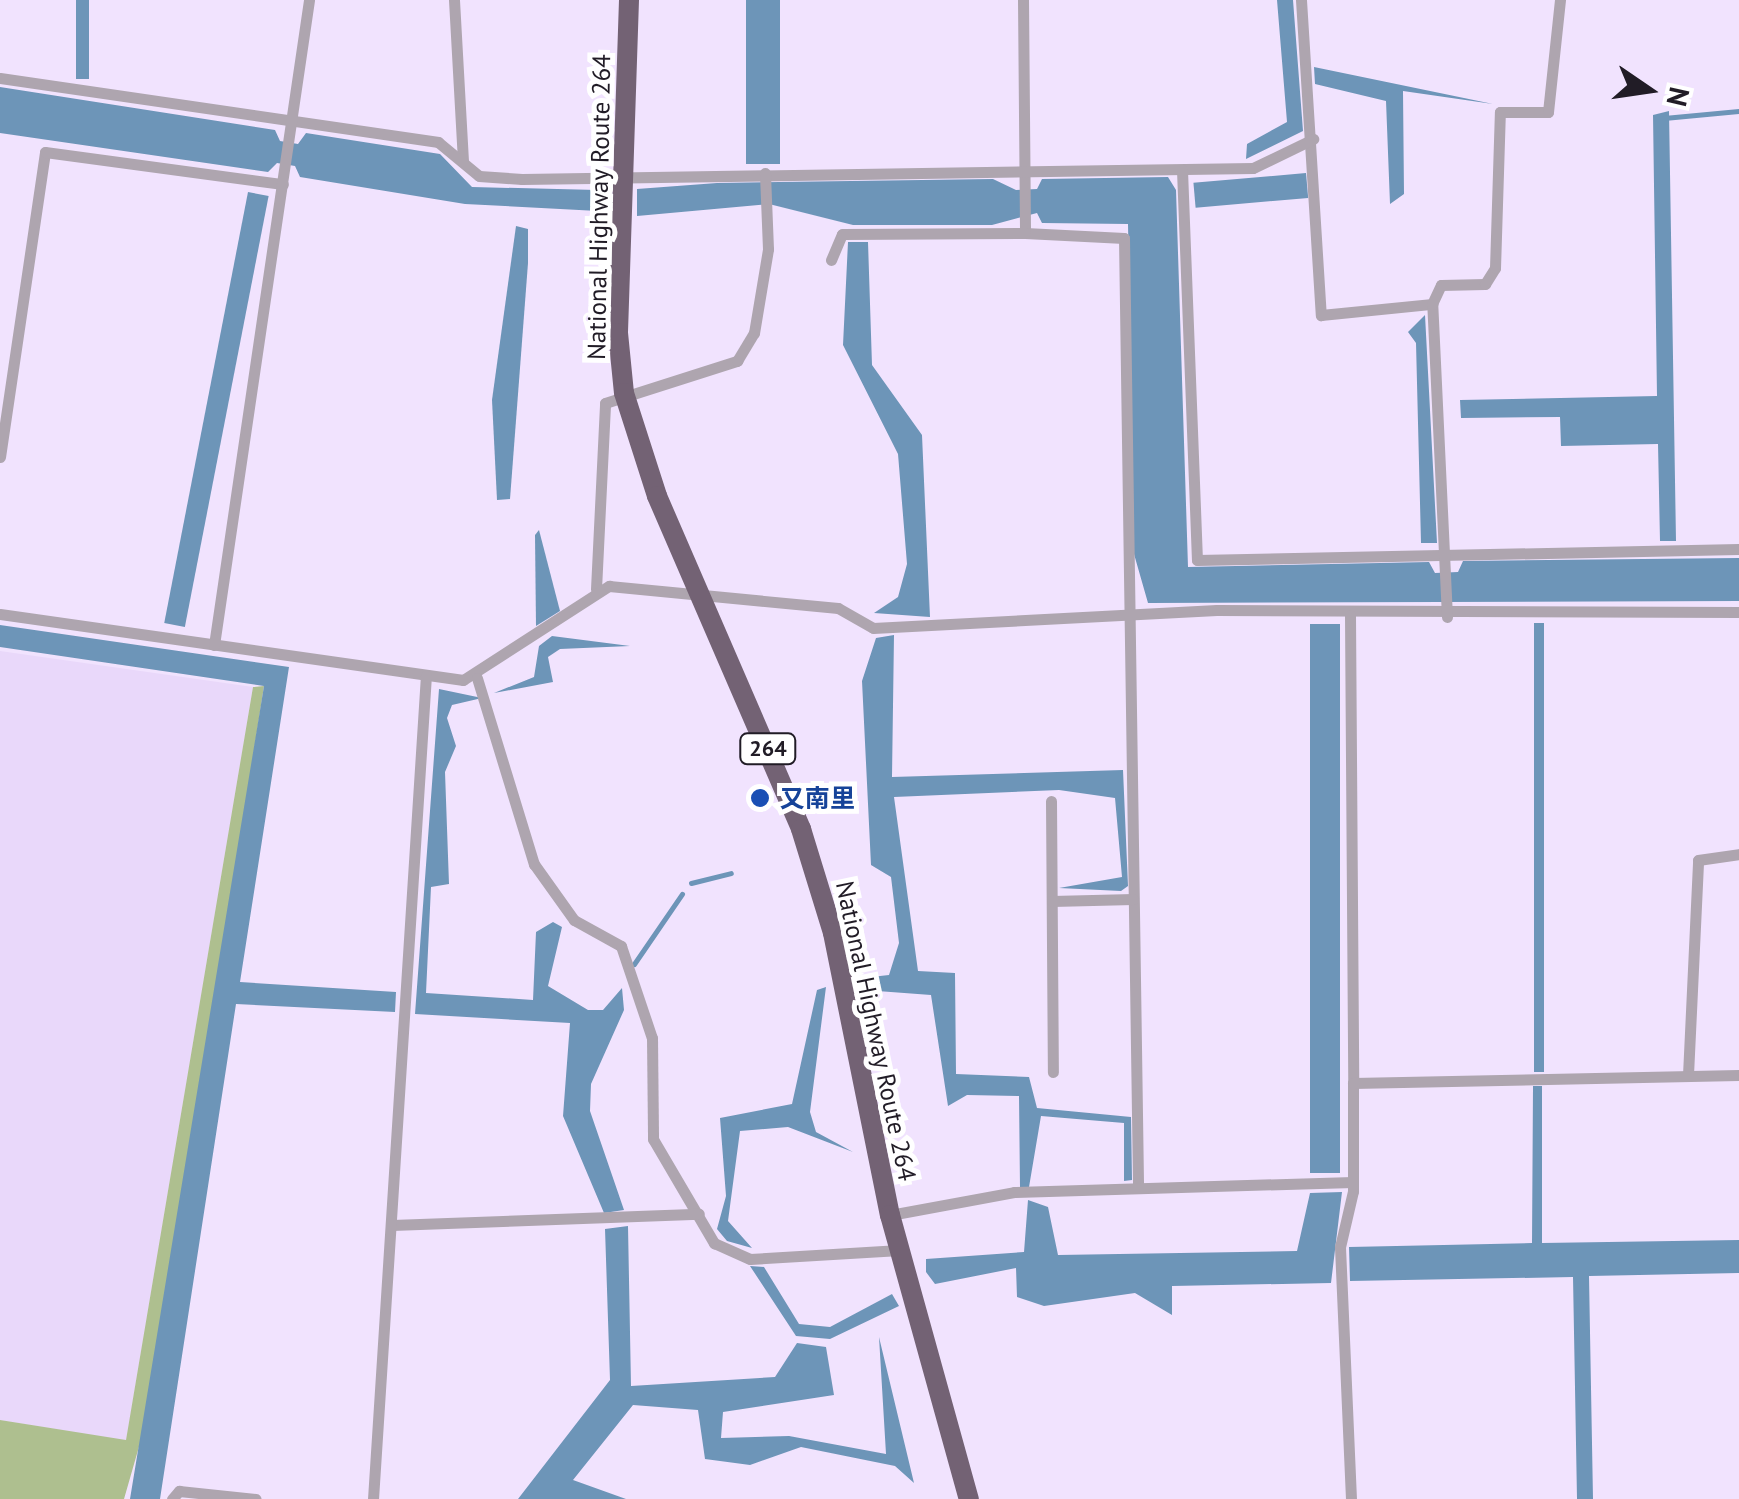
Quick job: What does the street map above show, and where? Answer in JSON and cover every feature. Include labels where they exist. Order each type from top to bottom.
[{"type":"highway","name":"National Highway Route 264","points":[[628,0],[620,180],[624,393],[657,496],[802,829],[833,932],[890,1214],[969,1499]]},
{"type":"street","points":[[214,644],[309,0]]},
{"type":"street","points":[[454,0],[463,162]]},
{"type":"street","points":[[1023,0],[1026,233]]},
{"type":"street","points":[[1302,0],[1321,315],[1432,304]]},
{"type":"street","points":[[1447,617],[1432,304],[1440,285],[1485,284],[1495,268],[1500,112],[1548,112],[1560,0]]},
{"type":"street","points":[[0,78],[438,142],[478,176],[620,180],[1025,178],[1253,168],[1313,140]]},
{"type":"street","points":[[0,457],[45,152],[283,184]]},
{"type":"street","points":[[1182,170],[1192,556],[1739,549]]},
{"type":"street","points":[[596,588],[600,422],[605,403],[624,393],[737,361],[754,332],[766,207],[765,178]]},
{"type":"street","points":[[831,260],[842,234],[1026,233],[1124,238],[1138,1187]]},
{"type":"street","points":[[0,614],[426,676],[477,678],[596,588],[701,590],[838,608],[873,628],[1128,612],[1447,617],[1739,612]]},
{"type":"street","points":[[1350,615],[1354,1182],[1340,1247],[1350,1499]]},
{"type":"street","points":[[373,1499],[426,676]]},
{"type":"street","points":[[477,678],[534,864],[574,920],[621,946],[652,1038],[647,1118],[714,1243],[750,1259],[900,1250]]},
{"type":"street","points":[[1052,801],[1054,1072]]},
{"type":"street","points":[[1688,1075],[1698,860],[1739,854]]},
{"type":"street","points":[[1052,901],[1133,899]]},
{"type":"street","points":[[1353,1083],[1739,1074]]},
{"type":"street","points":[[890,1214],[921,1202],[1138,1187],[1354,1182]]},
{"type":"street","points":[[392,1225],[699,1214]]},
{"type":"street","points":[[172,1499],[179,1491],[256,1499]]},
{"type":"shaded area","points":[[0,651],[253,687],[126,1441],[0,1420]]},
{"type":"green space","points":[[264,686],[155,1391],[124,1499],[0,1499],[0,1420],[126,1440],[253,687]]},
{"type":"water","points":[[76,0],[89,0],[89,79],[76,79]]},
{"type":"water","points":[[746,0],[780,0],[780,164],[746,164]]},
{"type":"water","points":[[1277,0],[1293,0],[1303,131],[1246,159],[1247,144],[1287,122]]},
{"type":"water","points":[[1314,67],[1493,104],[1403,91],[1404,194],[1390,204],[1386,101],[1315,84]]},
{"type":"water","points":[[0,87],[275,130],[280,141],[298,144],[306,133],[440,154],[472,187],[597,190],[598,211],[465,204],[300,177],[295,166],[277,163],[268,172],[0,133]]},
{"type":"water","points":[[1669,111],[1676,541],[1660,541],[1658,444],[1561,446],[1560,417],[1461,418],[1460,400],[1657,396],[1653,115]]},
{"type":"water","points":[[1306,173],[1308,198],[1196,208],[1193,183]]},
{"type":"water","points":[[1168,177],[1176,190],[1188,567],[1429,562],[1435,573],[1458,572],[1463,561],[1739,558],[1739,601],[1148,603],[1134,554],[1128,224],[1042,223],[1037,213],[992,225],[853,225],[769,204],[637,216],[637,189],[717,183],[993,179],[1016,190],[1037,189],[1042,179]]},
{"type":"water","points":[[248,192],[269,196],[185,627],[164,623]]},
{"type":"water","points":[[516,226],[528,229],[528,263],[510,499],[497,500],[492,400]]},
{"type":"water","points":[[848,242],[868,242],[872,365],[922,435],[930,617],[874,613],[898,597],[907,564],[898,454],[843,345]]},
{"type":"water","points":[[1425,315],[1437,543],[1421,543],[1416,343],[1408,332]]},
{"type":"water","points":[[539,530],[560,611],[536,626],[535,535]]},
{"type":"water","points":[[1534,623],[1544,623],[1544,1072],[1534,1072]]},
{"type":"water","points":[[1310,624],[1340,624],[1340,1173],[1310,1173]]},
{"type":"water","points":[[0,625],[289,667],[240,982],[396,992],[395,1012],[236,1004],[160,1499],[130,1499],[264,686],[0,647]]},
{"type":"water","points":[[894,635],[892,777],[1123,770],[1128,886],[1121,891],[1059,888],[1122,877],[1115,798],[1059,790],[894,797],[918,971],[955,973],[956,1074],[1029,1077],[1037,1108],[1131,1117],[1132,1180],[1124,1181],[1124,1123],[1041,1116],[1029,1187],[1020,1188],[1019,1096],[967,1095],[948,1106],[931,995],[864,990],[862,978],[889,975],[899,943],[891,877],[871,865],[862,681],[876,638]]},
{"type":"water","points":[[552,636],[630,646],[560,649],[548,657],[553,682],[494,693],[534,677],[539,646]]},
{"type":"water","points":[[439,689],[482,698],[452,705],[447,718],[456,746],[445,772],[449,884],[431,887],[426,993],[533,1000],[536,932],[553,922],[562,927],[548,986],[588,1010],[603,1010],[622,988],[624,1010],[591,1084],[590,1111],[624,1210],[604,1213],[563,1116],[570,1023],[415,1014]]},
{"type":"water","points":[[826,987],[810,1112],[816,1132],[853,1152],[788,1127],[740,1131],[728,1221],[752,1248],[727,1241],[717,1229],[726,1196],[720,1118],[792,1104],[817,990]]},
{"type":"water","points":[[1533,1086],[1542,1086],[1542,1243],[1739,1240],[1739,1273],[1589,1276],[1593,1499],[1577,1499],[1573,1277],[1350,1281],[1349,1247],[1532,1243]]},
{"type":"water","points":[[1342,1192],[1331,1283],[1172,1286],[1172,1315],[1135,1293],[1044,1306],[1017,1297],[1016,1268],[935,1284],[926,1272],[926,1259],[1024,1252],[1028,1200],[1048,1207],[1058,1255],[1297,1251],[1310,1193]]},
{"type":"water","points":[[628,1226],[631,1386],[775,1377],[797,1343],[826,1347],[834,1395],[723,1412],[721,1438],[789,1436],[886,1454],[879,1337],[914,1483],[895,1466],[801,1447],[750,1465],[705,1459],[698,1410],[633,1405],[573,1480],[626,1499],[518,1499],[610,1380],[605,1229]]},
{"type":"water","points":[[750,1266],[764,1267],[799,1324],[830,1327],[892,1294],[899,1306],[830,1339],[796,1336]]},
{"type":"waterway","points":[[1664,118],[1739,111]]},
{"type":"waterway","points":[[691,883],[731,873]]},
{"type":"waterway","points":[[634,964],[682,894]]},
{"type":"place","name":"又南里","points":[[760,798]]}]
